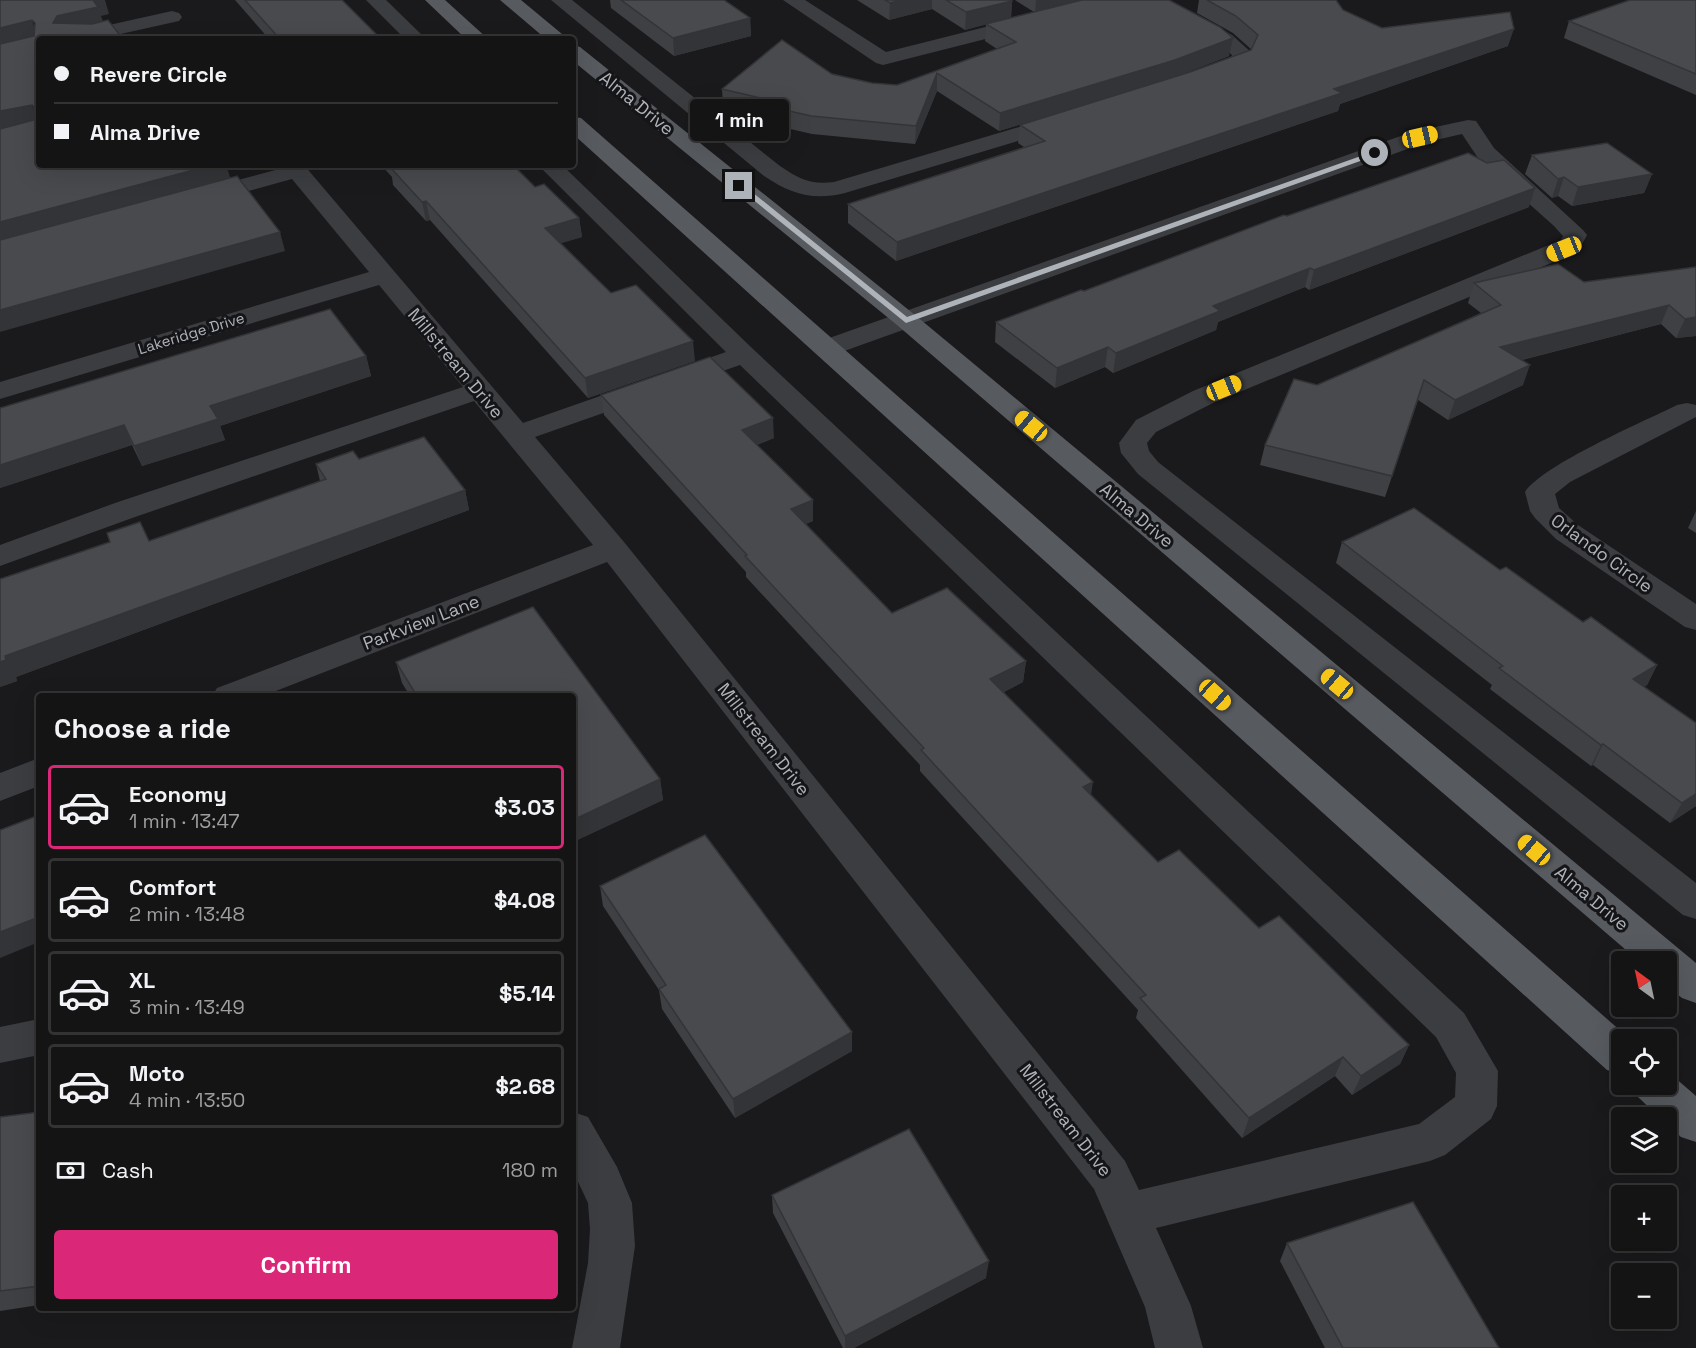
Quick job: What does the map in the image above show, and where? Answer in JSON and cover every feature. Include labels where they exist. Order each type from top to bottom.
[{"type":"main road","points":[[434,0],[475,36]]},
{"type":"main road","points":[[509,0],[554,36]]},
{"type":"main road","name":"Alma Drive","points":[[576,53],[906,320],[1696,986]]},
{"type":"main road","points":[[576,126],[1611,1047]]},
{"type":"main road","points":[[1665,1095],[1696,1123]]},
{"type":"street","points":[[92,36],[177,24],[158,0]]},
{"type":"street","points":[[375,0],[413,36]]},
{"type":"street","points":[[560,0],[772,171],[791,184],[805,189],[819,191],[866,181],[1079,116]]},
{"type":"street","points":[[792,0],[883,59],[1116,0]]},
{"type":"street","points":[[1155,0],[1225,39],[1243,54],[1239,63],[1191,81]]},
{"type":"street","points":[[1006,5],[1032,21]]},
{"type":"street","points":[[827,348],[1420,137],[1468,126],[1486,153],[1563,221],[1575,236],[1572,243],[1564,249],[1203,397],[1146,426],[1133,443],[1135,453],[1148,468],[1696,904]]},
{"type":"street","points":[[183,202],[294,168]]},
{"type":"street","name":"Millstream Drive","points":[[294,168],[613,549],[1110,1175],[1168,1306],[1179,1348]]},
{"type":"street","points":[[552,168],[744,355],[1450,1025],[1477,1071],[1476,1106],[1430,1142],[1128,1214]]},
{"type":"street","name":"Lakeridge Drive","points":[[0,391],[383,276]]},
{"type":"street","points":[[517,434],[744,355]]},
{"type":"street","points":[[0,556],[125,510],[480,390]]},
{"type":"street","name":"Orlando Circle","points":[[1687,411],[1560,476],[1539,492],[1545,511],[1567,532],[1696,619]]},
{"type":"street","name":"Parkview Lane","points":[[237,693],[613,549]]},
{"type":"street","points":[[0,788],[36,772]]},
{"type":"street","points":[[0,1045],[36,1038]]},
{"type":"street","points":[[576,1136],[600,1179],[612,1214],[610,1259],[596,1348]]},
{"type":"building","points":[[0,0],[93,0],[98,7],[57,16],[53,23],[92,24],[108,20],[121,36],[36,36],[36,168],[201,168],[0,222],[0,129],[34,120],[34,107],[32,105],[0,111],[0,44],[34,36],[35,23],[32,20],[0,28]]},
{"type":"building","points":[[245,0],[342,0],[378,36],[277,36]]},
{"type":"building","points":[[621,0],[724,0],[750,18],[673,38]]},
{"type":"building","points":[[885,0],[901,0],[890,3]]},
{"type":"building","points":[[946,0],[1011,0],[1012,1],[966,12]]},
{"type":"building","points":[[1082,0],[1169,0],[1220,27],[1233,38],[1175,60],[1000,113],[937,73],[916,126],[811,116],[759,104],[765,99],[722,89],[782,40],[832,74],[872,83],[897,85],[1016,42],[986,24]]},
{"type":"building","points":[[1207,0],[1336,0],[1343,10],[1382,28],[1510,12],[1514,29],[1334,89],[1342,93],[897,242],[848,204],[1045,141],[1020,125],[1190,72],[1251,50],[1258,35],[1236,16]]},
{"type":"building","points":[[1630,0],[1696,0],[1696,74],[1569,21]]},
{"type":"building","points":[[1607,143],[1652,174],[1578,187],[1564,177],[1558,179],[1532,155]]},
{"type":"building","points":[[1468,153],[1487,163],[1504,160],[1535,188],[1314,270],[1310,268],[1213,306],[1220,311],[1116,353],[1108,347],[1057,368],[996,322],[1284,215],[1287,216]]},
{"type":"building","points":[[391,168],[516,168],[535,187],[544,184],[579,218],[545,228],[611,293],[636,285],[693,341],[585,378],[426,201],[422,202]]},
{"type":"building","points":[[237,176],[280,232],[0,310],[0,240]]},
{"type":"building","points":[[1558,264],[1584,282],[1696,267],[1696,317],[1685,319],[1669,305],[1500,347],[1530,365],[1455,400],[1424,380],[1392,476],[1265,445],[1294,379],[1317,385],[1501,305],[1474,283]]},
{"type":"building","points":[[330,309],[366,356],[210,406],[218,419],[134,446],[124,425],[0,465],[0,408]]},
{"type":"building","points":[[710,357],[773,418],[742,430],[813,500],[791,509],[892,613],[947,588],[1026,661],[990,679],[1093,782],[1083,787],[1158,862],[1179,850],[1259,928],[1279,916],[1409,1045],[1361,1076],[1343,1057],[1249,1118],[1140,998],[1146,995],[921,750],[924,748],[745,556],[747,555],[601,395]]},
{"type":"building","points":[[424,437],[465,490],[5,656],[6,660],[0,662],[0,579],[110,542],[107,533],[140,522],[149,541],[326,479],[316,464],[353,451],[359,459]]},
{"type":"building","points":[[1414,508],[1500,570],[1506,567],[1583,622],[1591,617],[1657,665],[1633,679],[1696,723],[1696,794],[1682,803],[1499,668],[1503,666],[1342,542]]},
{"type":"building","points":[[533,607],[660,779],[576,819],[576,693],[415,693],[396,662]]},
{"type":"building","points":[[36,816],[36,918],[0,932],[0,830]]},
{"type":"building","points":[[705,835],[852,1032],[733,1099],[659,989],[666,985],[600,886]]},
{"type":"building","points":[[36,1112],[36,1286],[0,1291],[0,1117]]},
{"type":"building","points":[[909,1129],[989,1261],[845,1336],[772,1195]]},
{"type":"building","points":[[1413,1202],[1499,1348],[1343,1348],[1287,1243]]},
{"type":"route","points":[[739,186],[906,320],[1375,153]]}]
